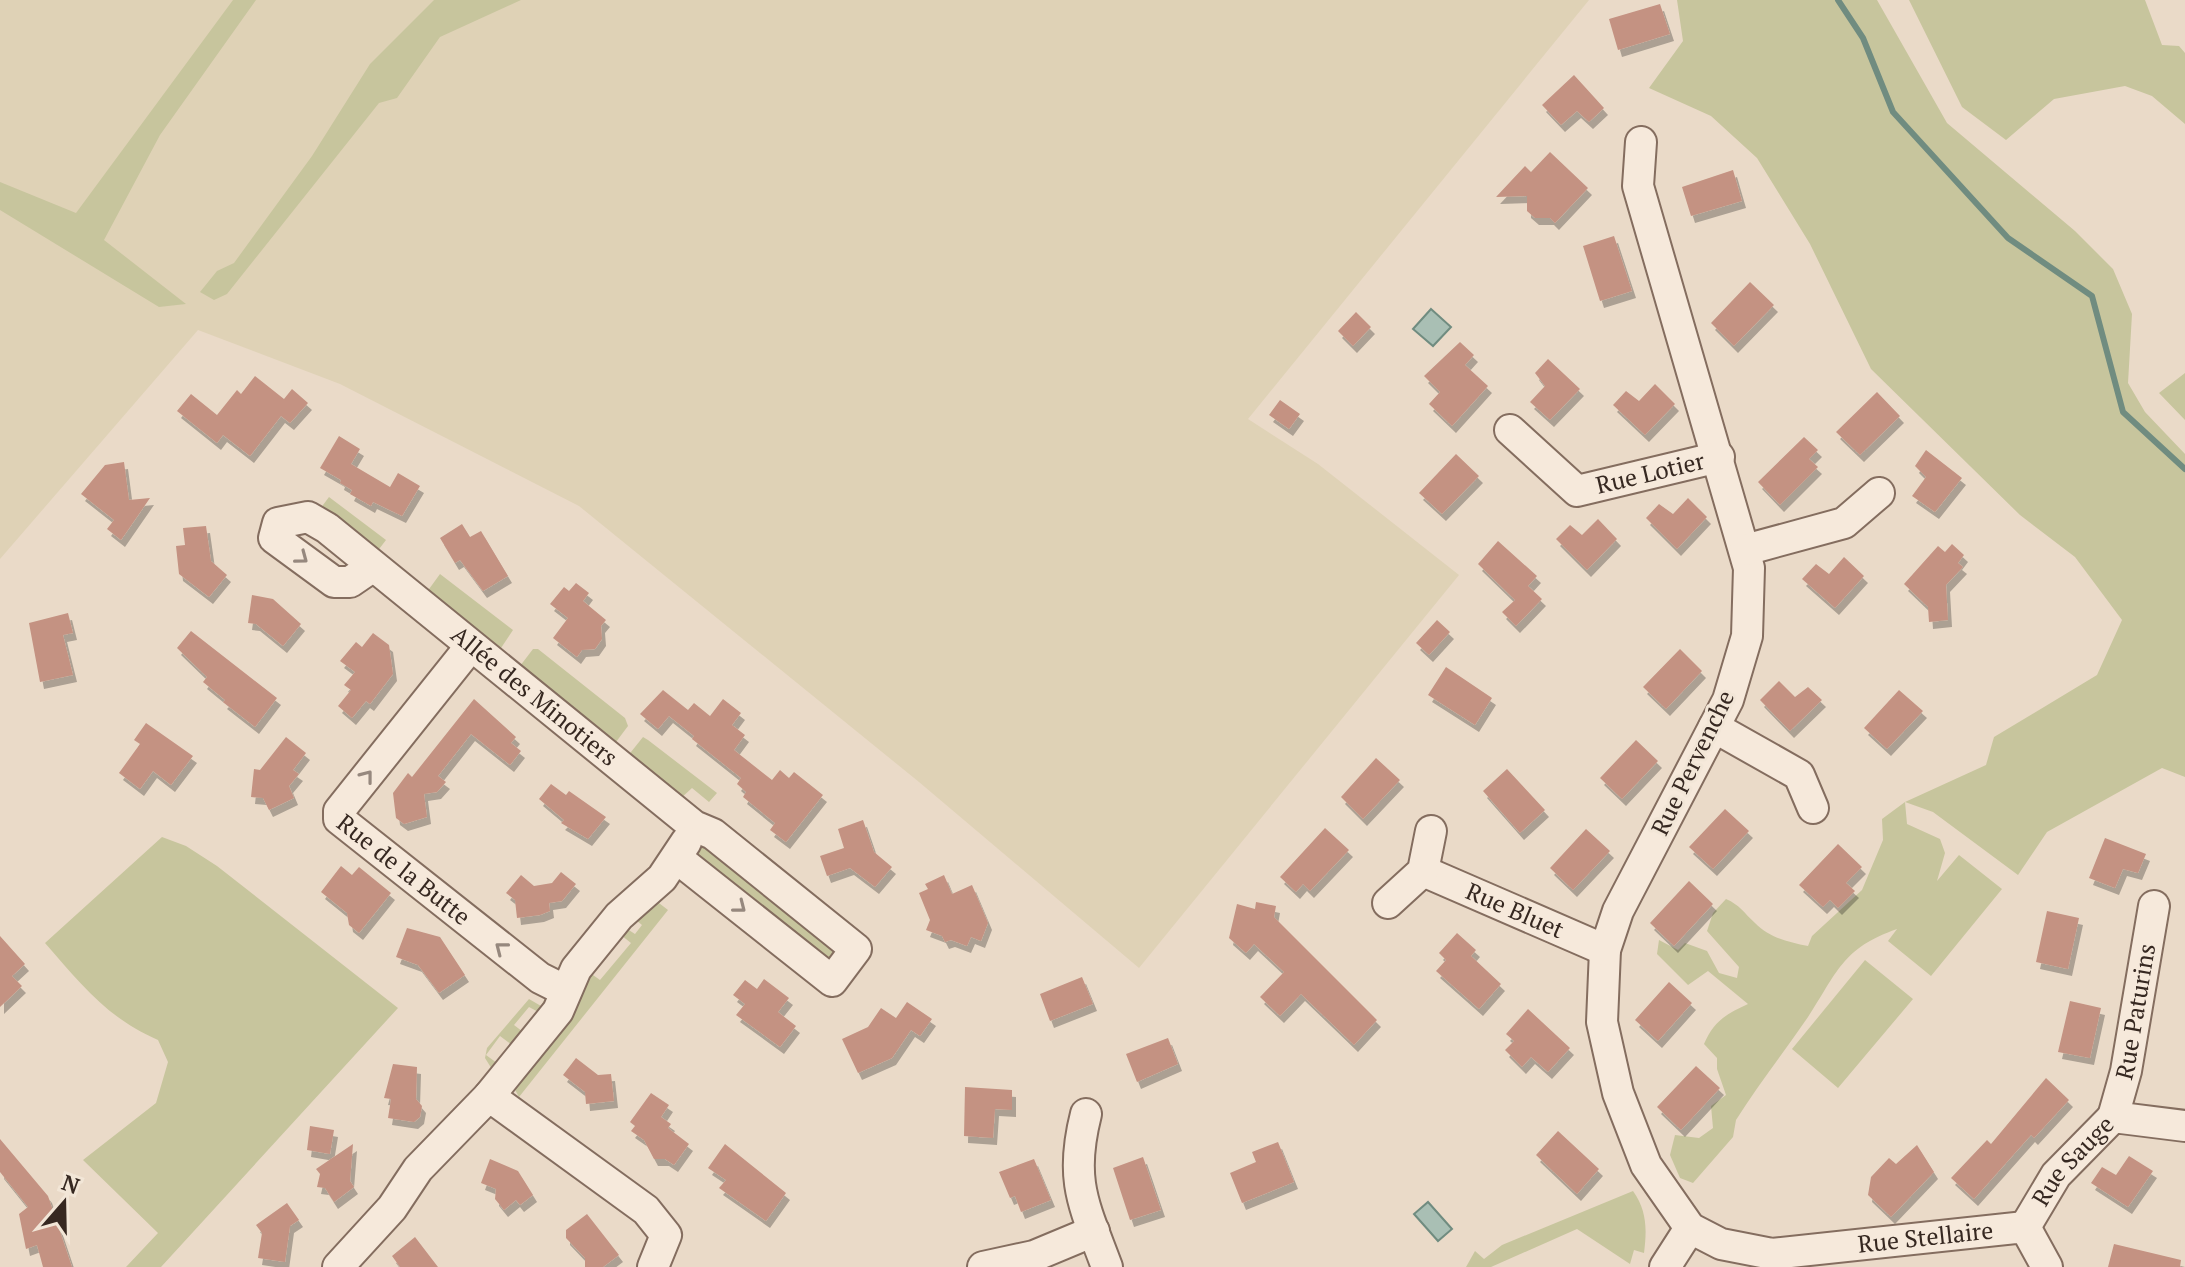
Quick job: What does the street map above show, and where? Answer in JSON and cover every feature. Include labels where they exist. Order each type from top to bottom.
[{"type":"street","name":"Rue Pervenche","points":[[1641,142],[1638,186],[1749,568],[1747,636],[1728,700],[1618,911],[1605,950],[1602,1022],[1618,1093],[1646,1165],[1690,1228]]},
{"type":"street","name":"Rue Lotier","points":[[1510,430],[1577,491],[1719,457]]},
{"type":"street","points":[[1745,550],[1844,523],[1879,493]]},
{"type":"street","name":"Allée des Minotiers","points":[[372,567],[694,826],[713,834],[856,949],[832,981],[678,859]]},
{"type":"street","name":"Rue de la Butte","points":[[470,647],[339,811],[339,819],[540,978],[566,991]]},
{"type":"street","points":[[1714,727],[1799,775],[1813,808]]},
{"type":"street","points":[[338,1267],[392,1208],[418,1169],[489,1096],[558,1011],[576,969],[619,916],[651,890],[678,859],[694,826]]},
{"type":"street","points":[[1388,903],[1423,871],[1431,831]]},
{"type":"street","name":"Rue Bluet","points":[[1423,871],[1605,950]]},
{"type":"street","name":"Rue Paturins","points":[[2113,1117],[2126,1071],[2154,906]]},
{"type":"street","points":[[489,1096],[646,1210],[661,1225],[666,1235],[653,1267]]},
{"type":"street","points":[[1086,1114],[1076,1153],[1081,1198],[1107,1267]]},
{"type":"street","name":"Rue Sauge","points":[[2025,1227],[2056,1175],[2113,1117],[2185,1126]]},
{"type":"street","name":"Rue Stellaire","points":[[1690,1228],[1721,1244],[1772,1254],[2025,1227],[2047,1267]]},
{"type":"street","points":[[1665,1267],[1690,1228]]},
{"type":"street","points":[[983,1267],[1034,1256],[1094,1231]]},
{"type":"shaded area","points":[[0,0],[1589,0],[1248,419],[1318,464],[1459,575],[1139,968],[919,782],[579,506],[340,384],[198,330],[0,559]]},
{"type":"shaded area","points":[[233,0],[256,0],[160,135],[104,240],[186,304],[159,307],[0,210],[0,182],[76,213]]},
{"type":"shaded area","points":[[434,0],[521,0],[440,37],[397,98],[379,103],[227,294],[214,300],[200,292],[217,271],[234,263],[312,156],[370,64]]},
{"type":"shaded area","points":[[1677,0],[1877,0],[1947,123],[2075,231],[2113,269],[2132,314],[2128,383],[2145,412],[2185,454],[2185,777],[2162,768],[2047,832],[2018,875],[1933,812],[1905,802],[1986,765],[1994,737],[2097,675],[2122,620],[2075,557],[2020,515],[1871,369],[1810,244],[1757,158],[1711,116],[1649,88],[1683,41]]},
{"type":"shaded area","points":[[1909,0],[2145,0],[2162,45],[2179,46],[2185,53],[2185,124],[2152,96],[2125,86],[2054,99],[2006,140],[1962,107]]},
{"type":"shaded area","points":[[1431,309],[1451,327],[1433,346],[1413,329]]},
{"type":"shaded area","points":[[2185,373],[2185,420],[2159,393]]},
{"type":"shaded area","points":[[329,497],[386,540],[373,557],[317,513]]},
{"type":"shaded area","points":[[440,574],[513,630],[497,654],[424,596]]},
{"type":"shaded area","points":[[533,649],[538,649],[625,718],[628,726],[613,746],[517,670]]},
{"type":"shaded area","points":[[643,737],[717,793],[709,802],[692,788],[680,799],[627,757]]},
{"type":"shaded area","points":[[1905,802],[1907,824],[1940,839],[1945,853],[1937,881],[1959,855],[2002,889],[1931,976],[1888,941],[1897,929],[1879,936],[1852,954],[1834,975],[1744,1107],[1736,1120],[1733,1137],[1693,1183],[1680,1178],[1670,1155],[1675,1135],[1699,1138],[1713,1128],[1711,1106],[1726,1095],[1717,1069],[1717,1058],[1704,1044],[1722,1019],[1748,1004],[1708,971],[1688,985],[1657,954],[1659,940],[1678,950],[1685,943],[1707,951],[1719,973],[1737,978],[1739,967],[1707,931],[1713,913],[1726,899],[1773,936],[1808,946],[1812,936],[1862,890],[1883,840],[1882,819]]},
{"type":"shaded area","points":[[162,837],[186,846],[217,866],[398,1008],[161,1267],[126,1267],[158,1233],[83,1160],[156,1103],[168,1062],[158,1040],[109,1010],[45,943]]},
{"type":"shaded area","points":[[701,843],[837,952],[827,960],[693,853]]},
{"type":"shaded area","points":[[655,900],[668,910],[519,1097],[513,1086],[586,970],[600,980],[631,943],[616,931],[624,927],[635,934],[642,925],[636,920]]},
{"type":"shaded area","points":[[1865,960],[1913,999],[1838,1088],[1792,1049]]},
{"type":"shaded area","points":[[549,991],[544,1015],[529,1007],[514,1025],[527,1035],[516,1048],[500,1036],[486,1055],[501,1066],[495,1074],[485,1058],[487,1048],[529,999],[541,1006]]},
{"type":"shaded area","points":[[1633,1191],[1643,1213],[1646,1236],[1644,1253],[1634,1250],[1630,1264],[1577,1229],[1491,1267],[1466,1267],[1475,1251],[1484,1259],[1502,1245]]},
{"type":"shaded area","points":[[1428,1202],[1452,1229],[1438,1241],[1414,1214]]},
{"type":"building","points":[[1660,4],[1670,34],[1618,50],[1609,19]]},
{"type":"building","points":[[1574,75],[1604,108],[1589,122],[1577,111],[1561,125],[1542,105]]},
{"type":"building","points":[[1550,152],[1588,188],[1555,223],[1550,218],[1535,218],[1527,211],[1527,196],[1496,197],[1525,166],[1531,172]]},
{"type":"building","points":[[1733,170],[1742,201],[1691,216],[1682,187]]},
{"type":"building","points":[[1614,236],[1632,291],[1600,301],[1583,246]]},
{"type":"building","points":[[1750,282],[1774,305],[1734,346],[1711,323]]},
{"type":"building","points":[[1356,312],[1371,327],[1353,346],[1338,331]]},
{"type":"building","points":[[1460,342],[1474,355],[1465,365],[1488,386],[1452,426],[1429,404],[1440,392],[1424,376]]},
{"type":"building","points":[[1548,359],[1580,389],[1550,420],[1530,402],[1545,386],[1535,373]]},
{"type":"building","points":[[255,376],[284,399],[292,389],[308,403],[290,423],[281,416],[250,456],[223,435],[217,443],[177,411],[191,394],[217,415],[237,390],[241,394]]},
{"type":"building","points":[[1655,384],[1675,404],[1645,435],[1613,405],[1626,391],[1639,401]]},
{"type":"building","points":[[1877,392],[1900,416],[1860,455],[1836,432]]},
{"type":"building","points":[[1280,400],[1300,414],[1289,429],[1269,415]]},
{"type":"building","points":[[339,436],[360,449],[351,464],[390,487],[398,473],[420,486],[402,516],[373,502],[371,506],[350,494],[352,490],[340,483],[341,480],[320,468]]},
{"type":"building","points":[[1804,437],[1818,450],[1809,459],[1818,467],[1780,505],[1758,482]]},
{"type":"building","points":[[1926,450],[1962,478],[1935,512],[1912,496],[1926,477],[1915,466]]},
{"type":"building","points":[[1456,454],[1479,476],[1442,514],[1419,493]]},
{"type":"building","points":[[124,462],[129,500],[150,498],[121,540],[107,529],[114,520],[81,494],[105,465]]},
{"type":"building","points":[[1688,498],[1707,517],[1677,549],[1646,518],[1659,504],[1673,514]]},
{"type":"building","points":[[1598,519],[1617,539],[1587,570],[1556,539],[1570,525],[1582,535]]},
{"type":"building","points":[[462,524],[470,537],[481,531],[508,576],[483,591],[460,560],[455,563],[440,538]]},
{"type":"building","points":[[206,526],[211,561],[227,575],[209,597],[179,574],[176,546],[185,545],[183,528]]},
{"type":"building","points":[[1498,541],[1537,576],[1528,586],[1542,599],[1516,626],[1502,612],[1515,600],[1478,564]]},
{"type":"building","points":[[1952,544],[1964,555],[1958,563],[1963,567],[1946,585],[1948,620],[1929,622],[1928,607],[1904,584],[1938,546],[1945,552]]},
{"type":"building","points":[[1844,557],[1864,576],[1835,608],[1802,579],[1816,564],[1829,574]]},
{"type":"building","points":[[576,583],[589,593],[583,601],[606,620],[601,626],[602,639],[595,649],[582,650],[577,657],[553,638],[568,618],[550,604],[564,587],[569,591]]},
{"type":"building","points":[[252,595],[273,599],[301,624],[283,646],[256,624],[248,623]]},
{"type":"building","points":[[68,613],[73,633],[63,635],[73,675],[40,682],[29,623]]},
{"type":"building","points":[[1437,620],[1450,632],[1429,655],[1416,643]]},
{"type":"building","points":[[191,631],[277,698],[255,727],[203,682],[207,677],[177,648]]},
{"type":"building","points":[[373,633],[389,645],[393,674],[370,704],[366,701],[352,718],[338,706],[351,690],[344,685],[355,672],[340,661],[356,642],[362,647]]},
{"type":"building","points":[[1680,649],[1702,671],[1666,709],[1643,687]]},
{"type":"building","points":[[1446,667],[1492,698],[1475,725],[1428,695]]},
{"type":"building","points":[[1779,681],[1795,697],[1808,687],[1822,700],[1790,731],[1760,700]]},
{"type":"building","points":[[663,690],[688,710],[694,703],[710,716],[723,699],[741,713],[732,725],[745,735],[734,750],[772,780],[780,770],[789,778],[794,772],[823,795],[786,842],[770,830],[775,823],[743,797],[746,792],[737,784],[741,778],[692,739],[694,736],[669,716],[658,729],[640,714]]},
{"type":"building","points":[[1899,690],[1923,711],[1887,749],[1864,728]]},
{"type":"building","points":[[474,699],[516,737],[511,743],[521,751],[510,765],[471,734],[438,776],[446,782],[437,792],[424,794],[427,817],[404,824],[396,818],[393,793],[408,773],[412,777]]},
{"type":"building","points":[[146,723],[193,756],[171,785],[153,771],[140,789],[119,773],[140,744],[134,740]]},
{"type":"building","points":[[286,737],[306,753],[293,770],[299,774],[289,786],[294,798],[269,810],[263,798],[251,797],[254,769],[260,770]]},
{"type":"building","points":[[1636,740],[1658,761],[1622,799],[1600,778]]},
{"type":"building","points":[[1376,758],[1400,780],[1363,819],[1341,797]]},
{"type":"building","points":[[1507,769],[1545,810],[1520,833],[1483,791]]},
{"type":"building","points":[[551,784],[566,795],[569,791],[606,817],[588,839],[561,823],[564,820],[539,799]]},
{"type":"building","points":[[1725,809],[1749,831],[1713,869],[1689,847]]},
{"type":"building","points":[[863,820],[874,852],[892,867],[875,887],[850,868],[827,876],[820,856],[844,848],[838,829]]},
{"type":"building","points":[[1325,828],[1349,850],[1310,891],[1303,884],[1296,892],[1280,877]]},
{"type":"building","points":[[1586,829],[1610,851],[1573,890],[1550,868]]},
{"type":"building","points":[[2105,838],[2146,854],[2138,873],[2123,869],[2115,888],[2089,878]]},
{"type":"building","points":[[1838,844],[1862,867],[1846,883],[1855,891],[1838,908],[1830,900],[1823,907],[1799,885]]},
{"type":"building","points":[[341,866],[352,875],[359,867],[391,893],[359,933],[349,925],[347,913],[321,892]]},
{"type":"building","points":[[561,872],[576,884],[562,901],[549,903],[550,911],[540,915],[517,918],[515,900],[506,893],[521,875],[534,886],[552,883]]},
{"type":"building","points":[[944,875],[952,894],[972,885],[988,923],[981,941],[971,937],[967,946],[951,940],[945,942],[942,936],[926,930],[930,920],[919,893],[928,889],[925,884]]},
{"type":"building","points":[[1689,881],[1713,904],[1674,946],[1650,923]]},
{"type":"building","points":[[1256,902],[1276,906],[1274,917],[1377,1020],[1354,1045],[1301,994],[1280,1016],[1260,997],[1284,972],[1254,944],[1246,953],[1229,938],[1237,904],[1255,909]]},
{"type":"building","points":[[2047,911],[2079,918],[2068,969],[2036,962]]},
{"type":"building","points":[[407,928],[440,937],[465,975],[439,993],[418,965],[396,957]]},
{"type":"building","points":[[1457,933],[1476,950],[1471,956],[1501,984],[1479,1009],[1436,971],[1446,960],[1439,953]]},
{"type":"building","points":[[0,936],[25,964],[12,976],[22,986],[0,1007]]},
{"type":"building","points":[[1082,977],[1093,1004],[1050,1021],[1040,994]]},
{"type":"building","points":[[764,979],[789,998],[778,1012],[796,1026],[780,1047],[736,1015],[745,1004],[733,995],[745,980],[757,989]]},
{"type":"building","points":[[1669,982],[1692,1003],[1658,1041],[1635,1020]]},
{"type":"building","points":[[2070,1001],[2101,1008],[2090,1058],[2058,1052]]},
{"type":"building","points":[[907,1002],[932,1019],[920,1036],[911,1030],[892,1058],[858,1073],[842,1039],[868,1027],[881,1008],[896,1018]]},
{"type":"building","points":[[1528,1009],[1570,1048],[1548,1072],[1531,1057],[1522,1067],[1505,1050],[1514,1041],[1506,1034]]},
{"type":"building","points":[[1168,1038],[1178,1064],[1137,1082],[1126,1054]]},
{"type":"building","points":[[576,1058],[598,1075],[611,1074],[614,1101],[586,1104],[585,1092],[563,1075]]},
{"type":"building","points":[[393,1064],[417,1067],[416,1099],[422,1106],[420,1117],[414,1122],[388,1118],[391,1099],[384,1098]]},
{"type":"building","points":[[1696,1066],[1720,1088],[1681,1130],[1657,1107]]},
{"type":"building","points":[[2046,1078],[2069,1100],[2034,1138],[2031,1135],[1974,1199],[1951,1178],[1987,1140],[1991,1144]]},
{"type":"building","points":[[965,1087],[1012,1090],[1012,1110],[995,1109],[993,1138],[964,1136]]},
{"type":"building","points":[[651,1093],[669,1105],[661,1117],[671,1124],[668,1128],[689,1144],[674,1165],[665,1159],[654,1159],[644,1140],[631,1131],[635,1126],[630,1122]]},
{"type":"building","points":[[310,1126],[334,1130],[330,1154],[307,1150]]},
{"type":"building","points":[[1558,1131],[1599,1169],[1577,1194],[1536,1155]]},
{"type":"building","points":[[0,1139],[48,1196],[72,1267],[43,1267],[37,1245],[26,1249],[19,1214],[28,1207],[0,1172]]},
{"type":"building","points":[[1278,1142],[1294,1182],[1242,1203],[1230,1173],[1256,1162],[1252,1152]]},
{"type":"building","points":[[353,1144],[350,1181],[354,1187],[334,1202],[325,1188],[317,1187],[320,1174],[316,1169]]},
{"type":"building","points":[[725,1144],[786,1193],[766,1221],[719,1188],[726,1180],[708,1168]]},
{"type":"building","points":[[1917,1145],[1934,1172],[1891,1217],[1868,1195],[1871,1177],[1889,1158],[1896,1164]]},
{"type":"building","points":[[2129,1156],[2153,1171],[2128,1207],[2091,1183],[2102,1167],[2116,1175]]},
{"type":"building","points":[[1143,1157],[1161,1210],[1130,1220],[1113,1168]]},
{"type":"building","points":[[490,1159],[518,1171],[533,1195],[520,1205],[516,1200],[504,1210],[495,1199],[496,1189],[481,1183]]},
{"type":"building","points":[[1034,1159],[1051,1200],[1021,1212],[1015,1196],[1010,1198],[999,1172]]},
{"type":"building","points":[[287,1203],[299,1220],[290,1226],[285,1262],[258,1258],[262,1233],[256,1225]]},
{"type":"building","points":[[587,1214],[619,1255],[603,1267],[585,1267],[585,1258],[566,1238],[566,1230]]},
{"type":"building","points":[[415,1237],[438,1267],[400,1267],[392,1256]]},
{"type":"building","points":[[2114,1244],[2181,1260],[2180,1267],[2108,1267]]},
{"type":"waterway","points":[[1838,0],[1863,38],[1893,112],[2008,238],[2092,296],[2123,412],[2185,469]]}]
